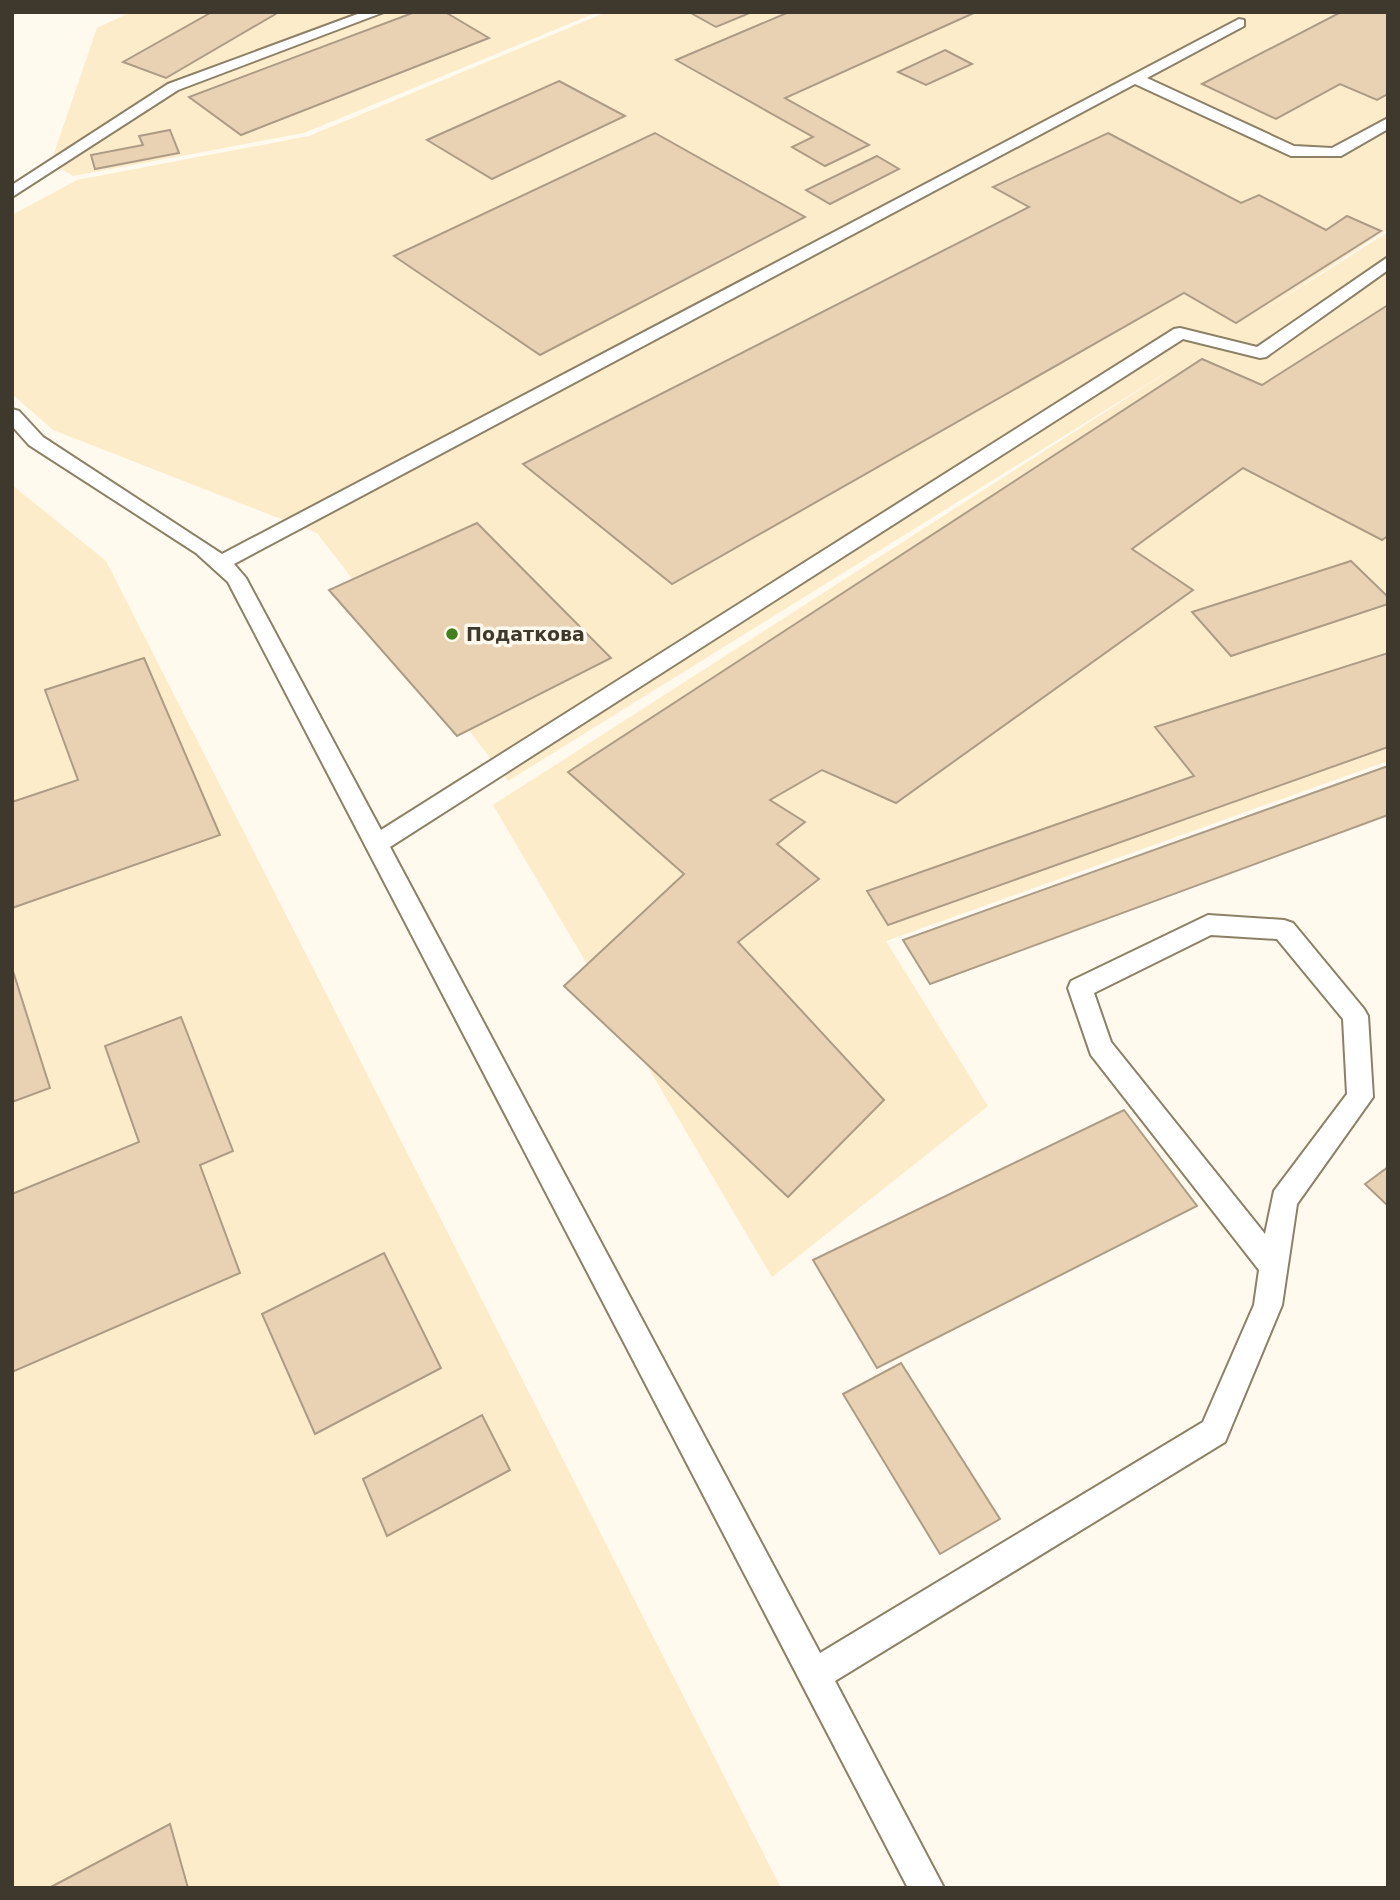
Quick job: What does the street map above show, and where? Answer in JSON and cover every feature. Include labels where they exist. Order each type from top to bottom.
[{"type":"lane","points":[[12,192],[173,87],[377,12]]},
{"type":"lane","points":[[222,562],[1238,23]]},
{"type":"lane","points":[[1135,78],[1291,151],[1335,153],[1388,123]]},
{"type":"lane","points":[[377,844],[1180,333],[1259,353],[1388,262]]},
{"type":"lane","points":[[12,415],[36,441],[222,562],[248,599],[927,1888]]},
{"type":"lane","points":[[814,1675],[1214,1432],[1268,1305],[1274,1266],[1284,1200],[1360,1097],[1355,1016],[1284,930],[1208,925],[1080,988],[1100,1047],[1274,1266]]},
{"type":"shaded area","points":[[131,12],[598,12],[304,133],[73,176],[51,162],[97,28]]},
{"type":"shaded area","points":[[607,12],[1388,12],[1388,229],[1255,316],[1388,232],[1388,761],[886,941],[988,1106],[772,1277],[493,805],[1183,362],[508,781],[317,533],[53,430],[12,394],[12,215],[77,180],[309,136]]},
{"type":"shaded area","points":[[12,485],[106,561],[781,1888],[12,1888]]},
{"type":"building","points":[[212,12],[279,12],[166,78],[123,62]]},
{"type":"building","points":[[415,12],[445,12],[489,38],[241,135],[189,97]]},
{"type":"building","points":[[689,12],[752,12],[716,27]]},
{"type":"building","points":[[789,12],[976,12],[785,98],[869,145],[825,166],[792,147],[813,137],[676,60]]},
{"type":"building","points":[[1341,12],[1388,12],[1388,94],[1377,100],[1340,84],[1276,119],[1202,84]]},
{"type":"building","points":[[945,50],[972,64],[926,85],[898,72]]},
{"type":"building","points":[[559,81],[625,116],[492,179],[427,140]]},
{"type":"building","points":[[170,130],[179,153],[95,169],[91,155],[143,145],[139,136]]},
{"type":"building","points":[[655,133],[805,217],[540,355],[394,256]]},
{"type":"building","points":[[1108,133],[1241,203],[1259,195],[1326,230],[1347,216],[1381,231],[1236,323],[1184,293],[672,584],[523,464],[1029,207],[993,187]]},
{"type":"building","points":[[877,156],[899,169],[830,204],[806,190]]},
{"type":"building","points":[[1388,305],[1388,536],[1382,540],[1243,468],[1132,549],[1193,590],[896,803],[822,770],[770,800],[805,822],[777,844],[819,879],[738,942],[884,1100],[788,1197],[564,986],[684,874],[568,772],[1202,359],[1262,385]]},
{"type":"building","points":[[477,523],[611,658],[457,736],[329,590]]},
{"type":"building","points":[[1351,561],[1388,597],[1388,604],[1231,656],[1192,612]]},
{"type":"building","points":[[1388,653],[1388,747],[888,925],[867,891],[1194,776],[1155,727]]},
{"type":"building","points":[[144,658],[220,835],[12,908],[12,802],[78,780],[45,690]]},
{"type":"building","points":[[1388,766],[1388,815],[930,984],[903,940]]},
{"type":"building","points":[[12,968],[50,1088],[12,1102]]},
{"type":"building","points":[[181,1017],[233,1151],[200,1165],[240,1273],[12,1372],[12,1194],[139,1142],[105,1046]]},
{"type":"building","points":[[1124,1110],[1197,1206],[877,1368],[813,1260]]},
{"type":"building","points":[[1388,1167],[1388,1206],[1365,1184]]},
{"type":"building","points":[[384,1253],[441,1368],[315,1434],[262,1314]]},
{"type":"building","points":[[901,1363],[1000,1519],[940,1554],[843,1394]]},
{"type":"building","points":[[482,1415],[510,1470],[387,1536],[363,1479]]},
{"type":"building","points":[[170,1824],[188,1888],[49,1888]]},
{"type":"place","name":"Податкова","points":[[452,634]]}]
